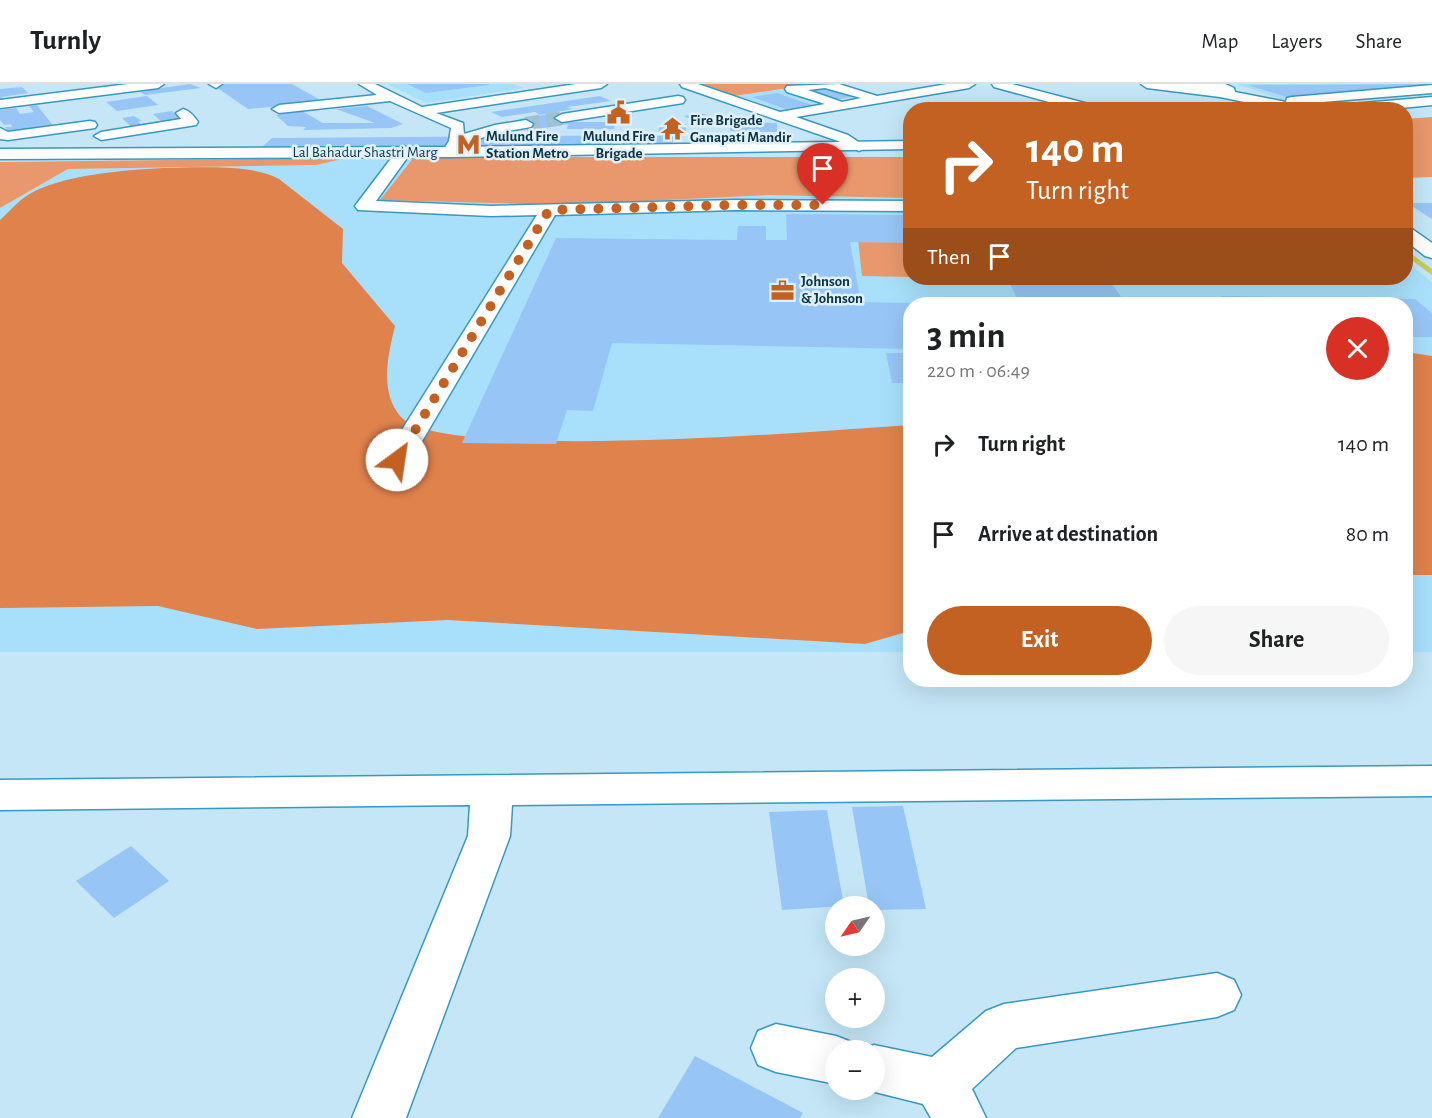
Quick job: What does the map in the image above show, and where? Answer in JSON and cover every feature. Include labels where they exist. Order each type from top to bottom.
[{"type":"street","points":[[46,84],[106,140],[191,123],[183,113]]},
{"type":"street","points":[[0,104],[158,84]]},
{"type":"street","points":[[365,84],[420,111],[435,136],[458,126],[453,146]]},
{"type":"street","points":[[527,84],[546,92]]},
{"type":"street","points":[[420,111],[602,84]]},
{"type":"street","points":[[686,84],[781,113],[843,138],[859,147]]},
{"type":"street","points":[[832,106],[791,89],[825,84],[885,98]]},
{"type":"street","points":[[851,84],[846,86],[885,98]]},
{"type":"street","points":[[998,84],[1065,102]]},
{"type":"street","points":[[1147,84],[1264,102]]},
{"type":"street","points":[[781,113],[957,85]]},
{"type":"street","points":[[1189,89],[1190,86],[1206,85],[1230,91],[1223,94]]},
{"type":"street","points":[[279,109],[396,99],[505,86]]},
{"type":"street","points":[[480,113],[603,95],[582,87]]},
{"type":"street","points":[[328,88],[352,101]]},
{"type":"street","points":[[1292,101],[1432,89]]},
{"type":"street","points":[[738,99],[771,94],[832,106]]},
{"type":"street","points":[[613,99],[635,107]]},
{"type":"street","points":[[562,118],[678,100]]},
{"type":"street","points":[[1413,103],[1432,101]]},
{"type":"street","points":[[0,109],[39,105],[61,129]]},
{"type":"street","points":[[1413,112],[1432,110]]},
{"type":"street","points":[[453,146],[495,129],[526,124]]},
{"type":"street","points":[[0,132],[8,136],[90,125]]},
{"type":"street","name":"Lal Bahadur Shastri Marg","points":[[0,154],[408,144],[435,136]]},
{"type":"street","name":"Lal Bahadur Shastri Marg","points":[[0,145],[106,140],[383,142],[435,136],[453,146],[903,145]]},
{"type":"street","name":"Lal Bahadur Shastri Marg","points":[[453,146],[903,136]]},
{"type":"street","points":[[383,142],[408,144]]},
{"type":"street","points":[[408,144],[364,206],[491,211],[736,205],[903,206]]},
{"type":"street","points":[[397,460],[549,210]]},
{"type":"street","points":[[1413,238],[1432,252]]},
{"type":"street","points":[[0,795],[1432,781]]},
{"type":"street","points":[[379,1118],[489,837],[492,791]]},
{"type":"street","points":[[885,1073],[950,1100],[1004,1027],[1217,995]]},
{"type":"street","points":[[776,1048],[825,1058]]},
{"type":"shaded area","points":[[387,84],[514,84],[524,88],[426,103]]},
{"type":"shaded area","points":[[699,84],[814,84],[735,96]]},
{"type":"shaded area","points":[[1236,84],[1432,84],[1432,94],[1336,102],[1291,102]]},
{"type":"shaded area","points":[[784,89],[826,104],[784,111],[737,96]]},
{"type":"shaded area","points":[[1432,117],[1432,177],[1413,178],[1413,118]]},
{"type":"shaded area","points":[[414,157],[903,157],[903,198],[769,195],[562,205],[380,200]]},
{"type":"shaded area","name":"Johnson & Johnson","points":[[903,157],[903,285],[1413,285],[1413,267],[1432,282],[1432,652],[1413,652],[1413,297],[903,297],[903,652],[0,652],[0,208],[68,169],[316,165],[347,158]]},
{"type":"shaded area","points":[[347,158],[316,165],[68,169],[0,208],[0,162]]},
{"type":"shaded area","points":[[238,168],[267,174],[279,179],[343,229],[342,263],[395,326],[387,373],[394,407],[401,417],[432,431],[488,438],[561,441],[726,437],[903,425],[903,633],[865,644],[448,620],[257,629],[158,606],[0,608],[0,220],[17,203],[41,188],[75,178],[131,170]]},
{"type":"shaded area","points":[[858,239],[903,241],[903,277],[862,276]]},
{"type":"shaded area","points":[[1413,353],[1432,356],[1432,575],[1413,575]]},
{"type":"building","points":[[190,84],[201,88],[145,95],[140,91]]},
{"type":"building","points":[[292,84],[324,102],[248,109],[213,85]]},
{"type":"building","points":[[407,84],[489,84],[489,85],[426,93]]},
{"type":"building","points":[[1432,84],[1432,87],[1294,99],[1247,85]]},
{"type":"building","points":[[824,85],[860,96],[835,100],[800,89]]},
{"type":"building","points":[[22,87],[28,93],[1,97],[4,100],[0,101],[0,89]]},
{"type":"building","points":[[777,93],[812,105],[786,109],[752,97]]},
{"type":"building","points":[[147,96],[158,105],[117,111],[106,102]]},
{"type":"building","points":[[600,96],[611,101],[567,107],[573,109],[540,115],[535,112],[502,117],[491,112]]},
{"type":"building","points":[[37,105],[55,128],[10,134],[5,127],[12,127],[11,124],[4,125],[0,120],[0,110],[16,108],[20,114],[34,112],[29,106]]},
{"type":"building","points":[[367,106],[403,124],[391,128],[303,130],[306,127],[288,126],[276,115],[302,111],[323,123],[375,123],[336,109]]},
{"type":"building","points":[[172,111],[185,123],[134,130],[122,118],[134,116],[142,121],[138,121],[141,124],[161,121],[153,114]]},
{"type":"building","points":[[701,113],[709,116],[691,119],[683,116]]},
{"type":"building","points":[[551,114],[569,122],[615,122],[614,129],[567,129],[568,124],[539,129],[518,119]]},
{"type":"building","points":[[731,122],[777,123],[777,132],[730,131]]},
{"type":"building","name":"Fire Brigade Ganapati Mandir","points":[[660,124],[686,124],[686,133],[658,133]]},
{"type":"building","name":"Mulund Fire Station Metro","points":[[673,135],[673,153],[252,156],[272,138]]},
{"type":"building","points":[[1413,203],[1432,203],[1432,219],[1413,207]]},
{"type":"building","points":[[786,214],[903,215],[903,243],[850,242],[861,302],[903,303],[903,349],[612,343],[593,411],[567,410],[556,444],[462,443],[556,238],[737,240],[738,226],[766,226],[766,240],[787,240]]},
{"type":"building","points":[[1010,285],[1113,285],[1121,297],[1016,297]]},
{"type":"building","points":[[1221,296],[1286,297],[1222,297]]},
{"type":"building","points":[[1413,299],[1432,313],[1432,337],[1413,337]]},
{"type":"building","points":[[886,353],[903,353],[903,383],[892,383]]},
{"type":"building","points":[[903,806],[926,909],[885,910],[885,896],[867,896],[852,807]]},
{"type":"building","points":[[827,810],[842,896],[825,896],[825,907],[782,910],[769,812]]},
{"type":"building","points":[[131,846],[169,881],[114,918],[76,881]]},
{"type":"building","points":[[695,1056],[803,1113],[800,1118],[658,1118]]},
{"type":"waterway","points":[[1413,258],[1432,273]]},
{"type":"tunnel","points":[[526,124],[562,118]]},
{"type":"place","name":"Mulund Fire Brigade","points":[[619,112]]},
{"type":"place","name":"Fire Brigade Ganapati Mandir","points":[[672,129]]},
{"type":"place","name":"Mulund Fire Station Metro","points":[[468,145]]},
{"type":"place","name":"Johnson & Johnson","points":[[783,290]]},
{"type":"route","points":[[397,460],[549,210],[823,205]]}]
